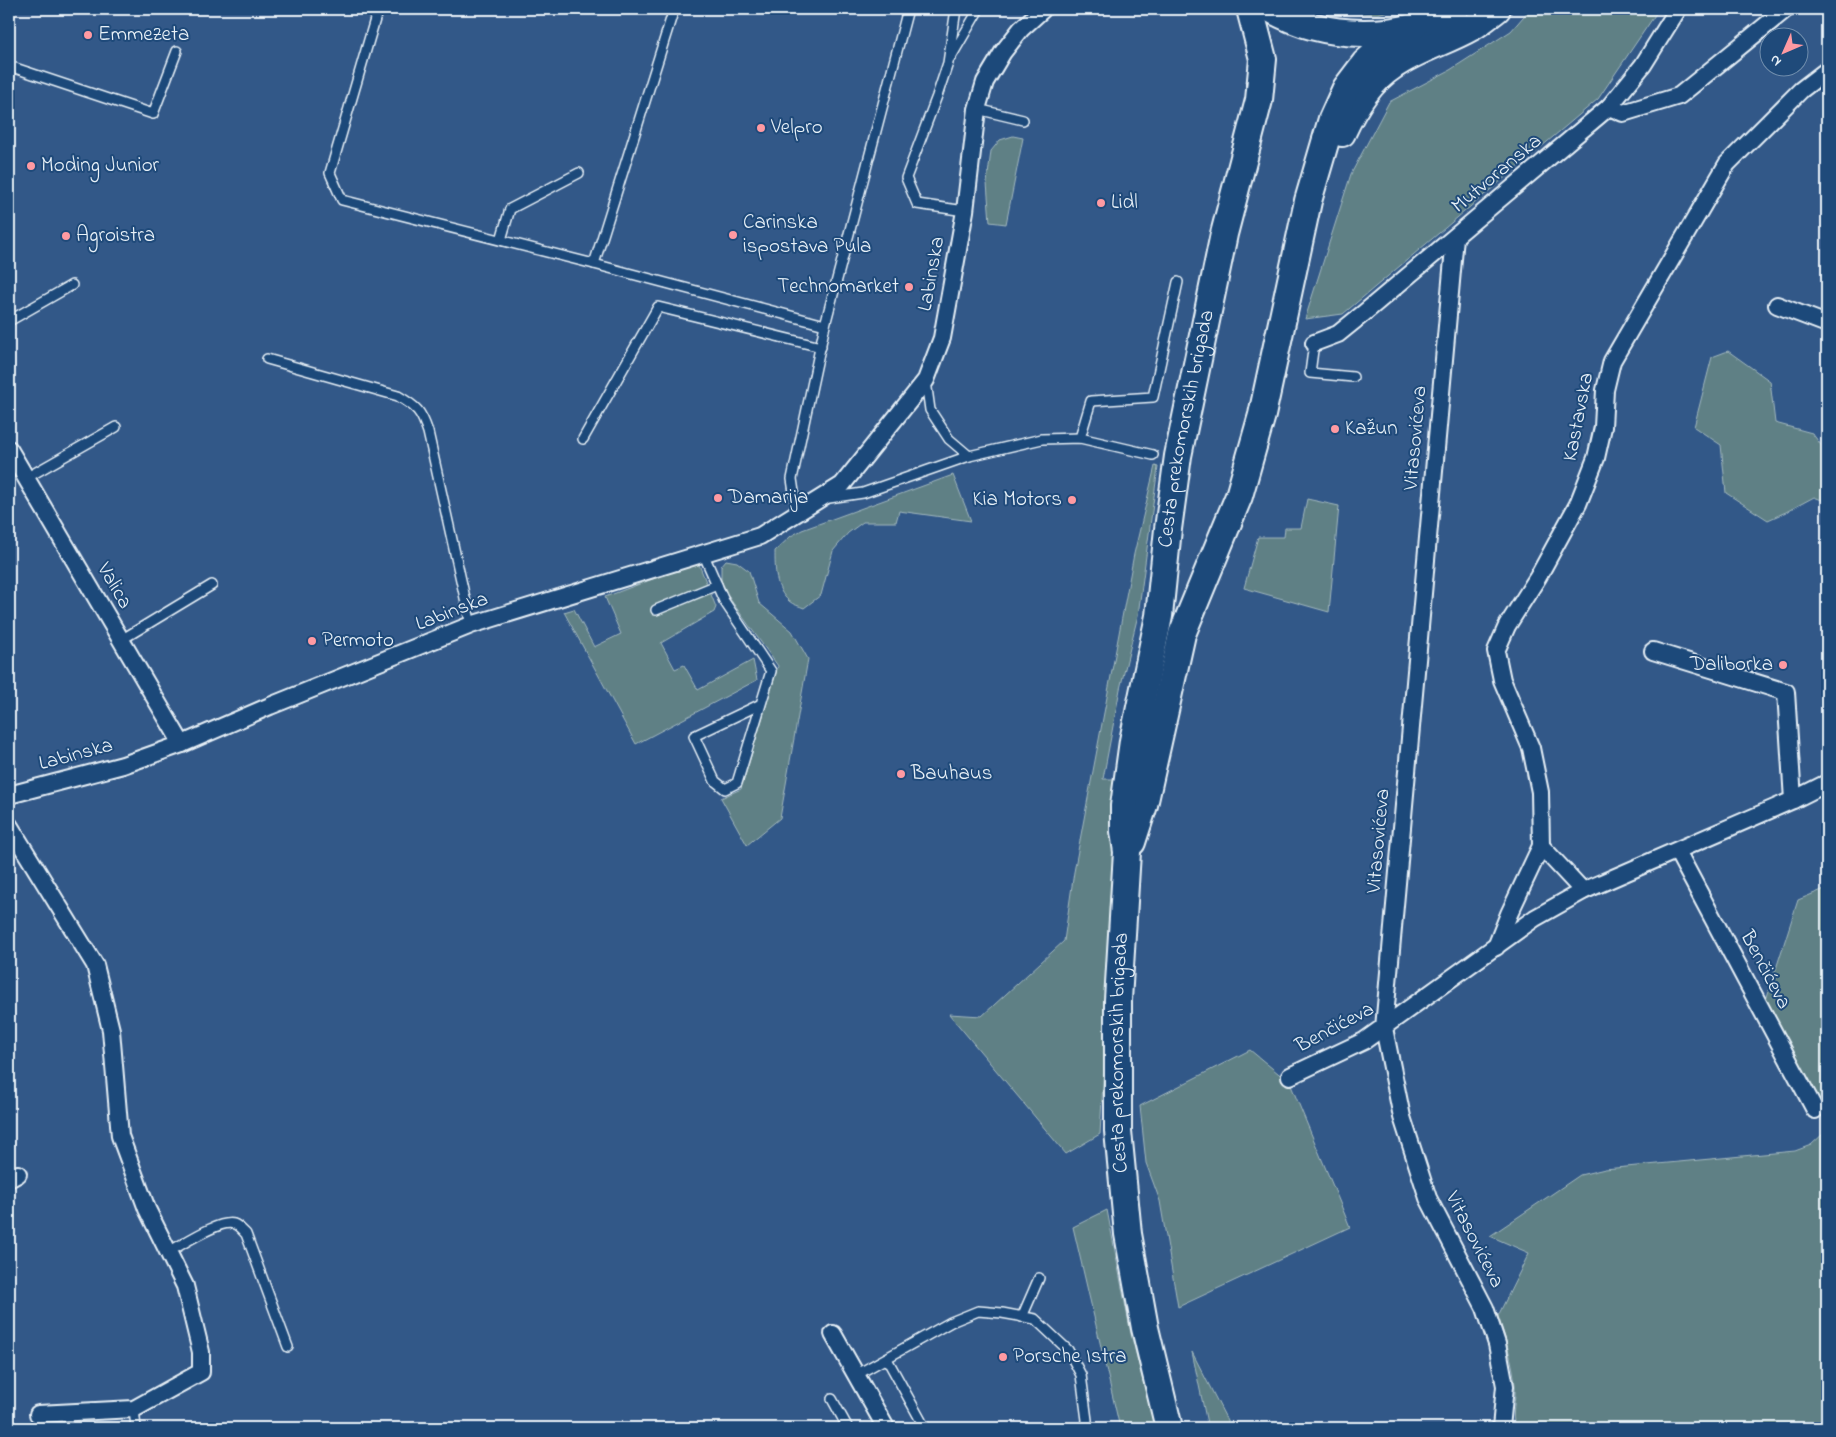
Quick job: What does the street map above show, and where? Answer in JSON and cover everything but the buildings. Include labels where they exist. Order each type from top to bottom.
[{"type":"main road","name":"Cesta prekomorskih brigada","points":[[1169,1428],[1145,1328],[1128,1234],[1118,1131],[1118,1000],[1127,852],[1124,831],[1124,806],[1133,741],[1159,616],[1178,456],[1224,234],[1258,100],[1263,59],[1250,9]]},
{"type":"main road","points":[[1271,9],[1307,25],[1342,32],[1378,33],[1414,26],[1455,9]]},
{"type":"main road","points":[[1319,165],[1334,150],[1348,120],[1368,90],[1391,67],[1416,52],[1473,27],[1497,9]]},
{"type":"main road","name":"Cesta prekomorskih brigada","points":[[1127,852],[1136,832],[1144,805],[1182,634],[1238,496],[1259,424],[1290,293],[1308,201],[1332,119],[1346,88],[1365,63],[1386,44],[1414,26]]},
{"type":"street","name":"Labinska","points":[[9,795],[123,765],[182,744],[270,706],[471,625],[760,536],[842,486],[926,380],[942,338],[965,211],[977,109],[985,82],[1003,52],[1021,29],[1043,9]]},
{"type":"street","name":"Mutvoranska","points":[[1314,343],[1338,334],[1609,107],[1642,65],[1678,9]]},
{"type":"street","points":[[1609,107],[1623,113],[1679,96],[1786,9]]},
{"type":"street","name":"Kastavska","points":[[1540,846],[1540,792],[1531,748],[1502,680],[1496,651],[1507,626],[1538,577],[1578,504],[1596,458],[1603,427],[1605,390],[1612,361],[1727,164],[1801,90],[1827,70]]},
{"type":"street","name":"Vitasovićeva","points":[[1455,237],[1384,1028],[1402,1117],[1428,1198],[1485,1308],[1496,1344],[1505,1386],[1501,1428]]},
{"type":"street","points":[[1777,305],[1827,324]]},
{"type":"street","name":"Valica","points":[[9,449],[182,744]]},
{"type":"street","points":[[1653,652],[1786,692],[1793,800]]},
{"type":"street","name":"Benčićeva","points":[[1290,1076],[1364,1041],[1535,918],[1583,892],[1793,800],[1827,783]]},
{"type":"street","points":[[9,825],[95,965],[111,1030],[120,1136],[147,1208],[185,1286],[201,1352],[201,1372],[134,1409],[38,1414]]},
{"type":"street","points":[[1496,947],[1540,846],[1583,892]]},
{"type":"street","name":"Benčićeva","points":[[1678,850],[1815,1110]]},
{"type":"street","points":[[833,1334],[886,1428]]},
{"type":"lane","points":[[378,9],[330,173],[342,200],[825,325]]},
{"type":"lane","points":[[594,264],[674,9]]},
{"type":"lane","points":[[797,512],[792,479],[825,325],[908,9]]},
{"type":"lane","points":[[948,63],[956,9]]},
{"type":"lane","points":[[965,211],[917,204],[906,178],[948,63],[978,9]]},
{"type":"lane","points":[[9,66],[153,114],[177,51]]},
{"type":"lane","points":[[977,109],[1023,120]]},
{"type":"lane","points":[[501,240],[510,209],[579,173]]},
{"type":"lane","points":[[1080,438],[1091,401],[1153,397],[1178,282]]},
{"type":"lane","points":[[9,321],[72,285]]},
{"type":"lane","points":[[583,439],[658,307],[821,347]]},
{"type":"lane","points":[[1314,343],[1310,373],[1353,378]]},
{"type":"lane","points":[[267,359],[398,396],[414,405],[421,414],[428,432],[471,625]]},
{"type":"lane","points":[[926,380],[930,410],[949,439],[969,456]]},
{"type":"lane","points":[[26,478],[116,428]]},
{"type":"lane","points":[[820,499],[863,493],[969,456],[1042,439],[1080,438],[1153,455]]},
{"type":"lane","points":[[703,553],[724,601],[771,671],[761,704],[737,783],[725,789],[715,781],[694,736],[761,704]]},
{"type":"lane","points":[[121,640],[212,585]]},
{"type":"lane","points":[[656,610],[717,585]]},
{"type":"lane","points":[[168,1252],[212,1228],[226,1223],[236,1224],[246,1234],[288,1347]]},
{"type":"lane","points":[[1022,1317],[1039,1278]]},
{"type":"lane","points":[[856,1375],[951,1322],[978,1311],[1035,1319],[1068,1350],[1081,1375],[1087,1420],[1086,1428]]},
{"type":"lane","points":[[887,1359],[925,1428]]},
{"type":"lane","points":[[832,1399],[848,1428]]},
{"type":"lane","points":[[134,1409],[136,1428]]},
{"type":"green space","points":[[1319,9],[1397,9],[1377,14]]},
{"type":"green space","points":[[1530,9],[1659,9],[1598,99],[1343,314],[1305,319],[1351,174],[1389,102],[1450,70],[1511,31]]},
{"type":"green space","points":[[1013,136],[1023,138],[1006,224],[990,222],[987,183],[991,151],[1000,140]]},
{"type":"green space","points":[[1728,351],[1770,381],[1775,423],[1812,433],[1827,453],[1827,502],[1814,497],[1768,520],[1726,493],[1721,445],[1694,427],[1712,357]]},
{"type":"green space","points":[[1155,466],[1158,467],[1138,615],[1120,689],[1103,779],[1115,779],[1117,838],[1100,1134],[1066,1154],[949,1014],[982,1016],[1064,941],[1074,872],[1134,554]]},
{"type":"green space","points":[[953,475],[971,521],[899,511],[896,522],[863,522],[848,533],[833,551],[821,595],[804,608],[792,604],[784,596],[778,585],[775,551],[791,536],[802,530]]},
{"type":"green space","points":[[1307,499],[1339,506],[1329,612],[1244,588],[1258,537],[1284,537],[1285,528],[1301,528]]},
{"type":"green space","points":[[726,560],[737,562],[749,571],[759,603],[792,631],[808,659],[780,818],[747,845],[721,798],[741,789],[778,666],[730,599],[721,580],[721,566]]},
{"type":"green space","points":[[698,562],[716,607],[714,612],[661,643],[675,669],[684,665],[698,690],[753,660],[757,680],[636,744],[564,612],[574,609],[594,647],[621,634],[605,597]]},
{"type":"green space","points":[[1827,888],[1827,1428],[1515,1428],[1513,1417],[1514,1376],[1498,1316],[1529,1253],[1490,1236],[1580,1175],[1605,1169],[1795,1151],[1811,1145],[1824,1133],[1823,1114],[1765,1003],[1798,900]]},
{"type":"green space","points":[[1250,1050],[1290,1083],[1350,1227],[1178,1307],[1160,1201],[1146,1163],[1140,1106]]},
{"type":"green space","points":[[1107,1210],[1131,1334],[1155,1428],[1120,1428],[1073,1227]]},
{"type":"green space","points":[[1192,1352],[1231,1428],[1208,1428]]},
{"type":"place","name":"Emmezeta","points":[[88,35]]},
{"type":"place","name":"Velpro","points":[[761,128]]},
{"type":"place","name":"Moding Junior","points":[[31,166]]},
{"type":"place","name":"Lidl","points":[[1101,203]]},
{"type":"place","name":"Carinska ispostava Pula","points":[[733,235]]},
{"type":"place","name":"Agroistra","points":[[66,236]]},
{"type":"place","name":"Technomarket","points":[[909,287]]},
{"type":"place","name":"Kažun","points":[[1335,429]]},
{"type":"place","name":"Damarija","points":[[718,498]]},
{"type":"place","name":"Kia Motors","points":[[1072,500]]},
{"type":"place","name":"Permoto","points":[[312,641]]},
{"type":"place","name":"Daliborka","points":[[1783,665]]},
{"type":"place","name":"Bauhaus","points":[[901,774]]},
{"type":"place","name":"Porsche Istra","points":[[1003,1357]]}]
